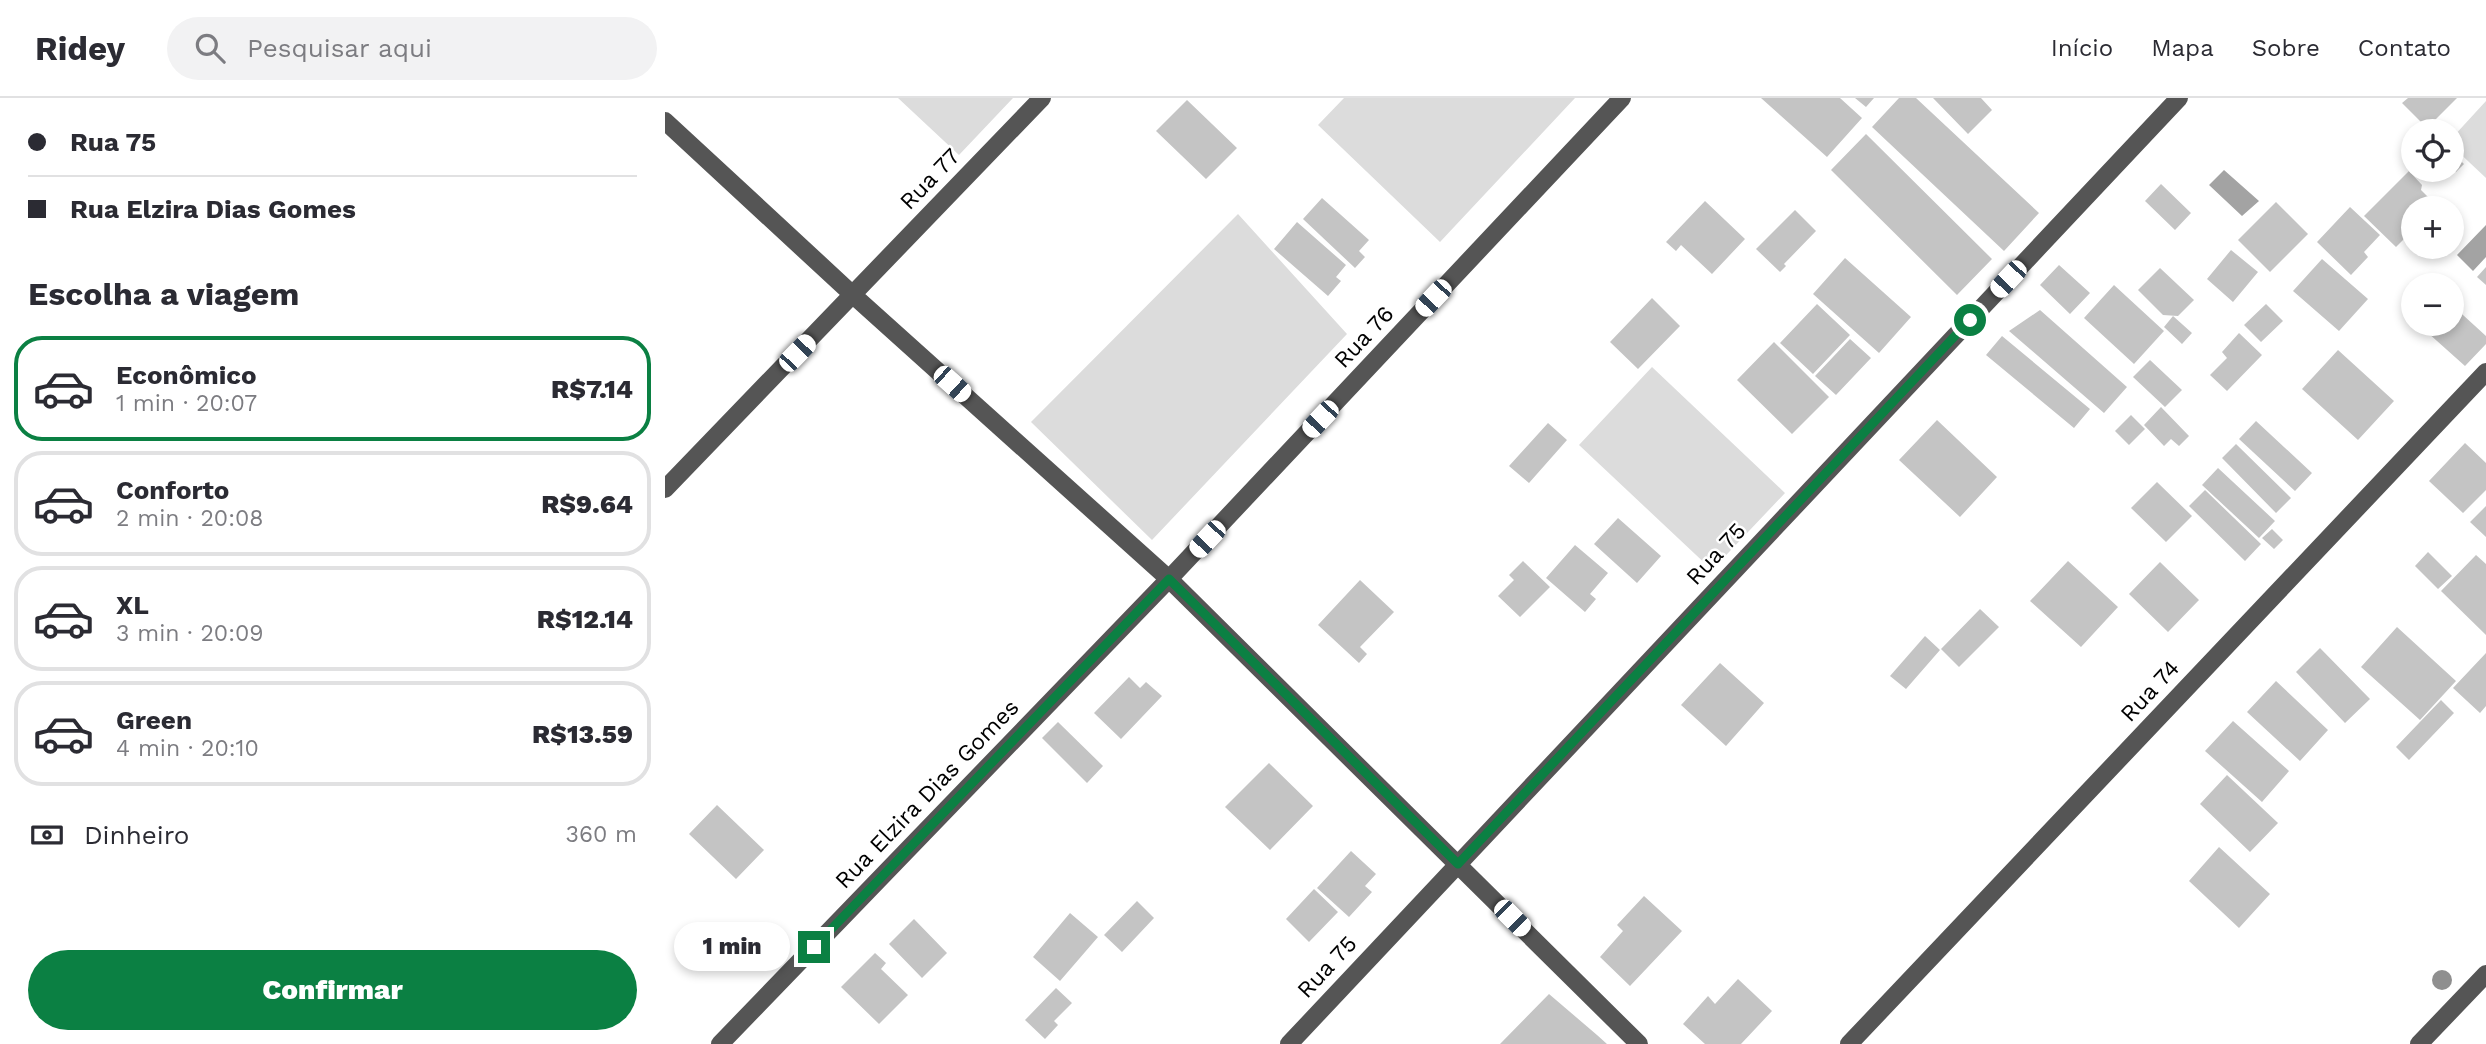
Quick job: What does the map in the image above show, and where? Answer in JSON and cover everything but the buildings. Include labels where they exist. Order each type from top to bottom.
[{"type":"street","name":"Rua 77","points":[[665,489],[1042,98]]},
{"type":"street","name":"Rua 76","points":[[1169,579],[1622,98]]},
{"type":"street","name":"Rua 75","points":[[1289,1044],[2179,98]]},
{"type":"street","points":[[665,121],[853,295],[1169,579],[1639,1044]]},
{"type":"street","name":"Rua 74","points":[[1849,1044],[2486,372]]},
{"type":"street","name":"Rua Elzira Dias Gomes","points":[[720,1044],[1169,579]]},
{"type":"street","points":[[2419,1044],[2486,974]]},
{"type":"shaded area","points":[[898,98],[1013,98],[959,155]]},
{"type":"shaded area","points":[[1344,98],[1575,98],[1440,242],[1318,125]]},
{"type":"shaded area","points":[[2486,101],[2486,178],[2464,157],[2464,125]]},
{"type":"shaded area","points":[[2224,170],[2259,201],[2242,216],[2209,185]]},
{"type":"shaded area","points":[[1238,214],[1347,334],[1152,540],[1031,422]]},
{"type":"shaded area","points":[[2486,225],[2486,257],[2473,271],[2461,259],[2464,259],[2464,248]]},
{"type":"shaded area","points":[[1652,367],[1785,493],[1712,570],[1579,445]]},
{"type":"route","points":[[814,947],[1169,579],[1458,864],[1970,320]]}]
